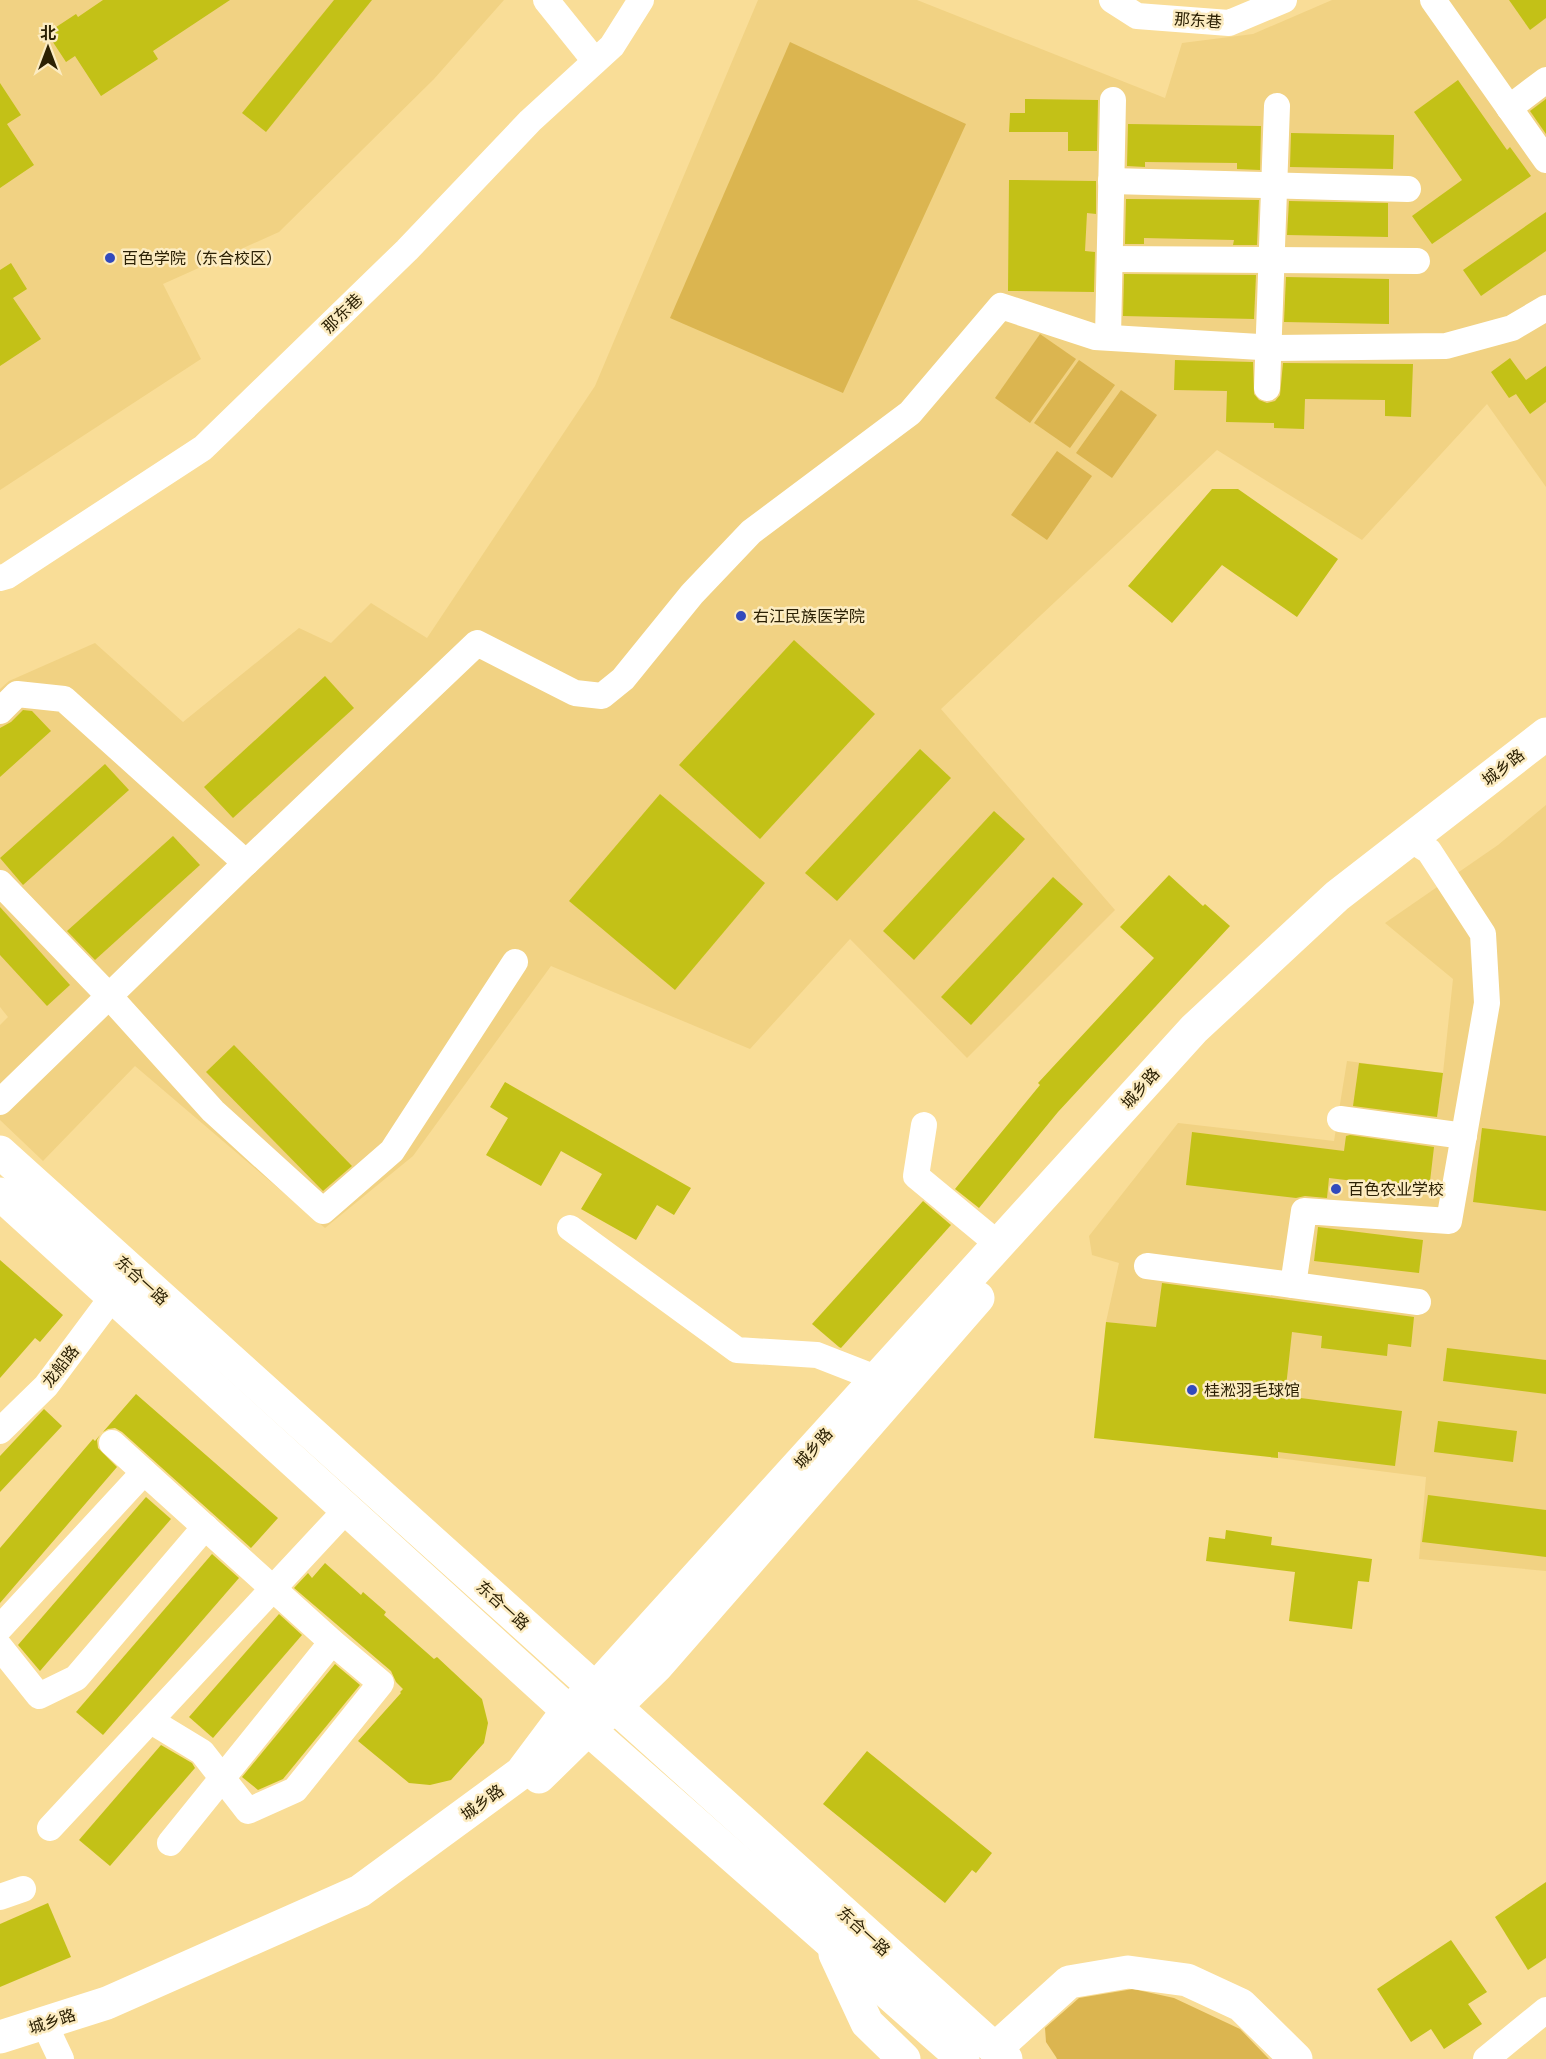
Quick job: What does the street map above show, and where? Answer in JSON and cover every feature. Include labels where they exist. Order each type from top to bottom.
[{"type":"main road","name":"城乡路","points":[[0,2053],[52,2040],[107,2003],[360,1892],[521,1773],[578,1719],[605,1698],[657,1666],[1205,1039],[1347,907],[1546,734]]},
{"type":"main road","name":"城乡路","points":[[605,1698],[876,1378],[1194,1029],[1337,896],[1420,845],[1546,762]]},
{"type":"main road","name":"东合一路","points":[[0,1152],[1000,2054]]},
{"type":"main road","name":"东合一路","points":[[0,1194],[578,1719],[963,2059]]},
{"type":"main road","points":[[829,1941],[867,2023],[904,2059]]},
{"type":"main road","points":[[1000,2054],[1069,1982],[1128,1972],[1187,1980],[1241,2005],[1296,2059]]},
{"type":"main road","name":"城乡路","points":[[0,2037],[52,2040]]},
{"type":"street","points":[[546,0],[595,61]]},
{"type":"street","name":"那东巷","points":[[0,578],[8,576],[203,448],[407,249],[530,122],[612,46],[641,0]]},
{"type":"street","name":"那东巷","points":[[1113,0],[1137,16],[1229,23],[1284,0]]},
{"type":"street","points":[[1433,0],[1546,160]]},
{"type":"street","points":[[1509,108],[1546,80]]},
{"type":"street","points":[[1108,338],[1113,100]]},
{"type":"street","points":[[1267,388],[1277,106]]},
{"type":"street","points":[[1111,181],[1408,189]]},
{"type":"street","points":[[1110,259],[1417,261]]},
{"type":"street","points":[[0,1102],[477,643],[574,693],[602,696],[623,679],[692,594],[751,532],[910,413],[1001,306],[1095,336],[1108,338],[1269,347],[1446,346],[1512,328],[1546,308]]},
{"type":"street","points":[[0,711],[17,694],[64,699],[246,863]]},
{"type":"street","points":[[1293,1285],[1304,1210],[1449,1221],[1487,1003],[1483,934],[1420,845]]},
{"type":"street","points":[[0,883],[109,996],[213,1111],[323,1210],[392,1151],[515,963]]},
{"type":"street","points":[[1340,1119],[1464,1136]]},
{"type":"street","points":[[924,1125],[916,1176],[998,1244]]},
{"type":"street","points":[[570,1227],[737,1350],[817,1355],[876,1378]]},
{"type":"street","points":[[1147,1266],[1418,1302]]},
{"type":"street","name":"龙船路","points":[[0,1431],[45,1386],[113,1296]]},
{"type":"street","points":[[112,1443],[332,1642],[381,1683],[295,1790],[248,1811],[201,1752],[151,1721]]},
{"type":"street","points":[[0,1628],[144,1472]]},
{"type":"street","points":[[50,1828],[347,1509]]},
{"type":"street","points":[[0,1647],[39,1696],[76,1678],[205,1527]]},
{"type":"street","points":[[170,1843],[332,1642]]},
{"type":"street","points":[[1486,2059],[1546,2010]]},
{"type":"shaded area","name":"百色学院（东合校区）","points":[[0,0],[504,0],[434,79],[279,232],[163,284],[201,359],[0,490]]},
{"type":"shaded area","name":"右江民族医学院","points":[[758,0],[917,0],[1165,98],[1182,43],[1253,34],[1332,0],[1546,0],[1546,487],[1487,404],[1362,540],[1217,450],[941,709],[1115,910],[967,1058],[850,939],[750,1049],[551,966],[413,1156],[325,1228],[135,1066],[43,1161],[0,1120],[0,1025],[8,1017],[0,1007],[0,689],[9,681],[95,643],[183,722],[299,628],[331,643],[371,603],[427,638],[595,386]]},
{"type":"shaded area","points":[[790,42],[966,124],[843,393],[670,318]]},
{"type":"shaded area","points":[[1040,334],[1076,359],[1030,423],[995,398]]},
{"type":"shaded area","points":[[1079,360],[1115,385],[1070,448],[1034,423]]},
{"type":"shaded area","points":[[1121,390],[1157,415],[1112,478],[1076,453]]},
{"type":"shaded area","points":[[1057,451],[1092,476],[1047,540],[1011,515]]},
{"type":"shaded area","name":"百色农业学校","points":[[1546,805],[1546,1571],[1419,1559],[1426,1477],[1278,1458],[1290,1342],[1106,1322],[1119,1263],[1092,1255],[1089,1236],[1178,1123],[1334,1141],[1347,1061],[1443,1073],[1453,979],[1385,923],[1498,845]]},
{"type":"shaded area","points":[[1133,1989],[1174,1998],[1240,2029],[1269,2059],[1057,2059],[1046,2042],[1045,2028],[1079,1998]]},
{"type":"building","points":[[103,0],[230,0],[153,51],[158,59],[101,96],[75,56],[66,62],[47,33],[76,14],[78,17]]},
{"type":"building","points":[[334,0],[372,0],[266,132],[242,113]]},
{"type":"building","points":[[1509,0],[1546,0],[1546,18],[1530,30]]},
{"type":"building","points":[[1458,80],[1507,150],[1510,147],[1531,176],[1432,244],[1412,216],[1462,180],[1414,112]]},
{"type":"building","points":[[0,83],[21,115],[7,124],[34,165],[0,188]]},
{"type":"building","points":[[1025,99],[1098,100],[1097,151],[1068,151],[1068,132],[1009,132],[1010,113],[1025,113]]},
{"type":"building","points":[[1546,99],[1546,134],[1530,111]]},
{"type":"building","points":[[1128,124],[1261,126],[1260,170],[1237,169],[1237,163],[1145,162],[1145,167],[1127,166]]},
{"type":"building","points":[[1291,133],[1394,135],[1393,169],[1290,167]]},
{"type":"building","points":[[1009,180],[1096,181],[1096,214],[1087,213],[1085,251],[1095,252],[1094,292],[1008,291]]},
{"type":"building","points":[[1126,199],[1259,200],[1257,245],[1233,245],[1234,240],[1144,238],[1144,244],[1125,244]]},
{"type":"building","points":[[1289,201],[1388,203],[1388,237],[1287,235]]},
{"type":"building","points":[[1546,212],[1546,251],[1481,296],[1463,270]]},
{"type":"building","points":[[11,263],[27,289],[13,298],[41,339],[0,366],[0,270]]},
{"type":"building","points":[[1124,274],[1256,275],[1254,319],[1123,316]]},
{"type":"building","points":[[1286,277],[1389,279],[1389,324],[1284,322]]},
{"type":"building","points":[[1510,358],[1526,380],[1546,366],[1546,402],[1530,414],[1516,394],[1509,398],[1491,372]]},
{"type":"building","points":[[1175,360],[1253,362],[1254,394],[1259,400],[1267,403],[1275,401],[1280,395],[1283,363],[1413,364],[1411,417],[1385,416],[1385,400],[1305,399],[1304,429],[1274,428],[1274,423],[1226,422],[1227,391],[1174,390]]},
{"type":"building","points":[[1212,489],[1238,489],[1338,559],[1297,617],[1222,565],[1172,623],[1128,586]]},
{"type":"building","points":[[794,640],[875,714],[760,839],[679,765]]},
{"type":"building","points":[[325,676],[354,708],[233,818],[204,787]]},
{"type":"building","points":[[23,710],[32,711],[51,731],[0,777],[0,728],[11,722]]},
{"type":"building","points":[[920,749],[951,778],[837,901],[805,873]]},
{"type":"building","points":[[105,764],[129,790],[23,885],[0,858]]},
{"type":"building","points":[[660,794],[765,883],[675,990],[569,901]]},
{"type":"building","points":[[994,811],[1025,839],[914,960],[883,931]]},
{"type":"building","points":[[173,836],[200,865],[95,960],[67,931]]},
{"type":"building","points":[[1169,875],[1203,906],[1205,904],[1230,926],[1058,1112],[979,1208],[955,1189],[1040,1085],[1038,1083],[1154,958],[1120,927]]},
{"type":"building","points":[[1053,877],[1083,904],[971,1025],[941,997]]},
{"type":"building","points":[[0,907],[70,985],[47,1006],[0,955]]},
{"type":"building","points":[[234,1045],[352,1166],[323,1191],[206,1072]]},
{"type":"building","points":[[1359,1063],[1443,1073],[1437,1117],[1353,1106]]},
{"type":"building","points":[[505,1082],[691,1188],[674,1215],[657,1205],[636,1240],[581,1209],[602,1174],[561,1151],[541,1186],[486,1155],[508,1118],[490,1107]]},
{"type":"building","points":[[1482,1128],[1546,1136],[1546,1211],[1473,1202]]},
{"type":"building","points":[[1192,1132],[1344,1151],[1346,1136],[1350,1135],[1434,1147],[1429,1190],[1329,1178],[1327,1198],[1305,1196],[1296,1198],[1186,1185]]},
{"type":"building","points":[[923,1201],[951,1225],[841,1348],[839,1347],[812,1324]]},
{"type":"building","points":[[1318,1227],[1423,1240],[1419,1273],[1314,1261]]},
{"type":"building","points":[[0,1260],[63,1315],[40,1342],[35,1338],[0,1378]]},
{"type":"building","points":[[1162,1283],[1414,1317],[1411,1347],[1388,1344],[1387,1356],[1321,1348],[1322,1336],[1292,1332],[1285,1396],[1402,1411],[1395,1466],[1278,1452],[1278,1458],[1094,1438],[1106,1322],[1156,1327]]},
{"type":"building","points":[[1447,1348],[1546,1360],[1546,1394],[1443,1381]]},
{"type":"building","points":[[136,1394],[278,1518],[251,1548],[122,1432],[115,1428],[103,1432]]},
{"type":"building","points":[[44,1409],[62,1426],[0,1492],[0,1456]]},
{"type":"building","points":[[1438,1421],[1517,1431],[1513,1462],[1434,1452]]},
{"type":"building","points":[[100,1435],[97,1440],[98,1448],[117,1467],[0,1603],[0,1548],[93,1439],[95,1441]]},
{"type":"building","points":[[1428,1495],[1546,1510],[1546,1557],[1422,1542]]},
{"type":"building","points":[[146,1497],[171,1519],[40,1671],[18,1645]]},
{"type":"building","points":[[1226,1530],[1272,1537],[1271,1545],[1372,1559],[1369,1582],[1358,1581],[1352,1629],[1289,1621],[1295,1572],[1206,1561],[1209,1537],[1225,1539]]},
{"type":"building","points":[[212,1554],[239,1578],[103,1735],[76,1712]]},
{"type":"building","points":[[325,1563],[361,1595],[363,1592],[386,1612],[384,1615],[434,1659],[437,1657],[482,1699],[488,1723],[484,1743],[451,1780],[430,1785],[409,1783],[358,1741],[403,1689],[396,1682],[391,1671],[294,1588],[308,1573],[312,1578]]},
{"type":"building","points":[[279,1614],[302,1635],[213,1738],[189,1717]]},
{"type":"building","points":[[335,1664],[360,1685],[283,1779],[258,1790],[242,1777]]},
{"type":"building","points":[[161,1745],[192,1763],[195,1768],[110,1866],[79,1840]]},
{"type":"building","points":[[867,1751],[992,1853],[976,1873],[972,1870],[945,1903],[823,1804]]},
{"type":"building","points":[[1546,1882],[1546,1958],[1528,1970],[1495,1917]]},
{"type":"building","points":[[48,1903],[71,1957],[0,1987],[0,1924]]},
{"type":"building","points":[[1451,1940],[1487,1992],[1468,2004],[1482,2024],[1444,2049],[1431,2029],[1411,2042],[1377,1989]]},
{"type":"place","name":"百色学院（东合校区）","points":[[110,258]]},
{"type":"place","name":"右江民族医学院","points":[[741,616]]},
{"type":"place","name":"百色农业学校","points":[[1336,1189]]},
{"type":"place","name":"桂淞羽毛球馆","points":[[1192,1390]]}]
